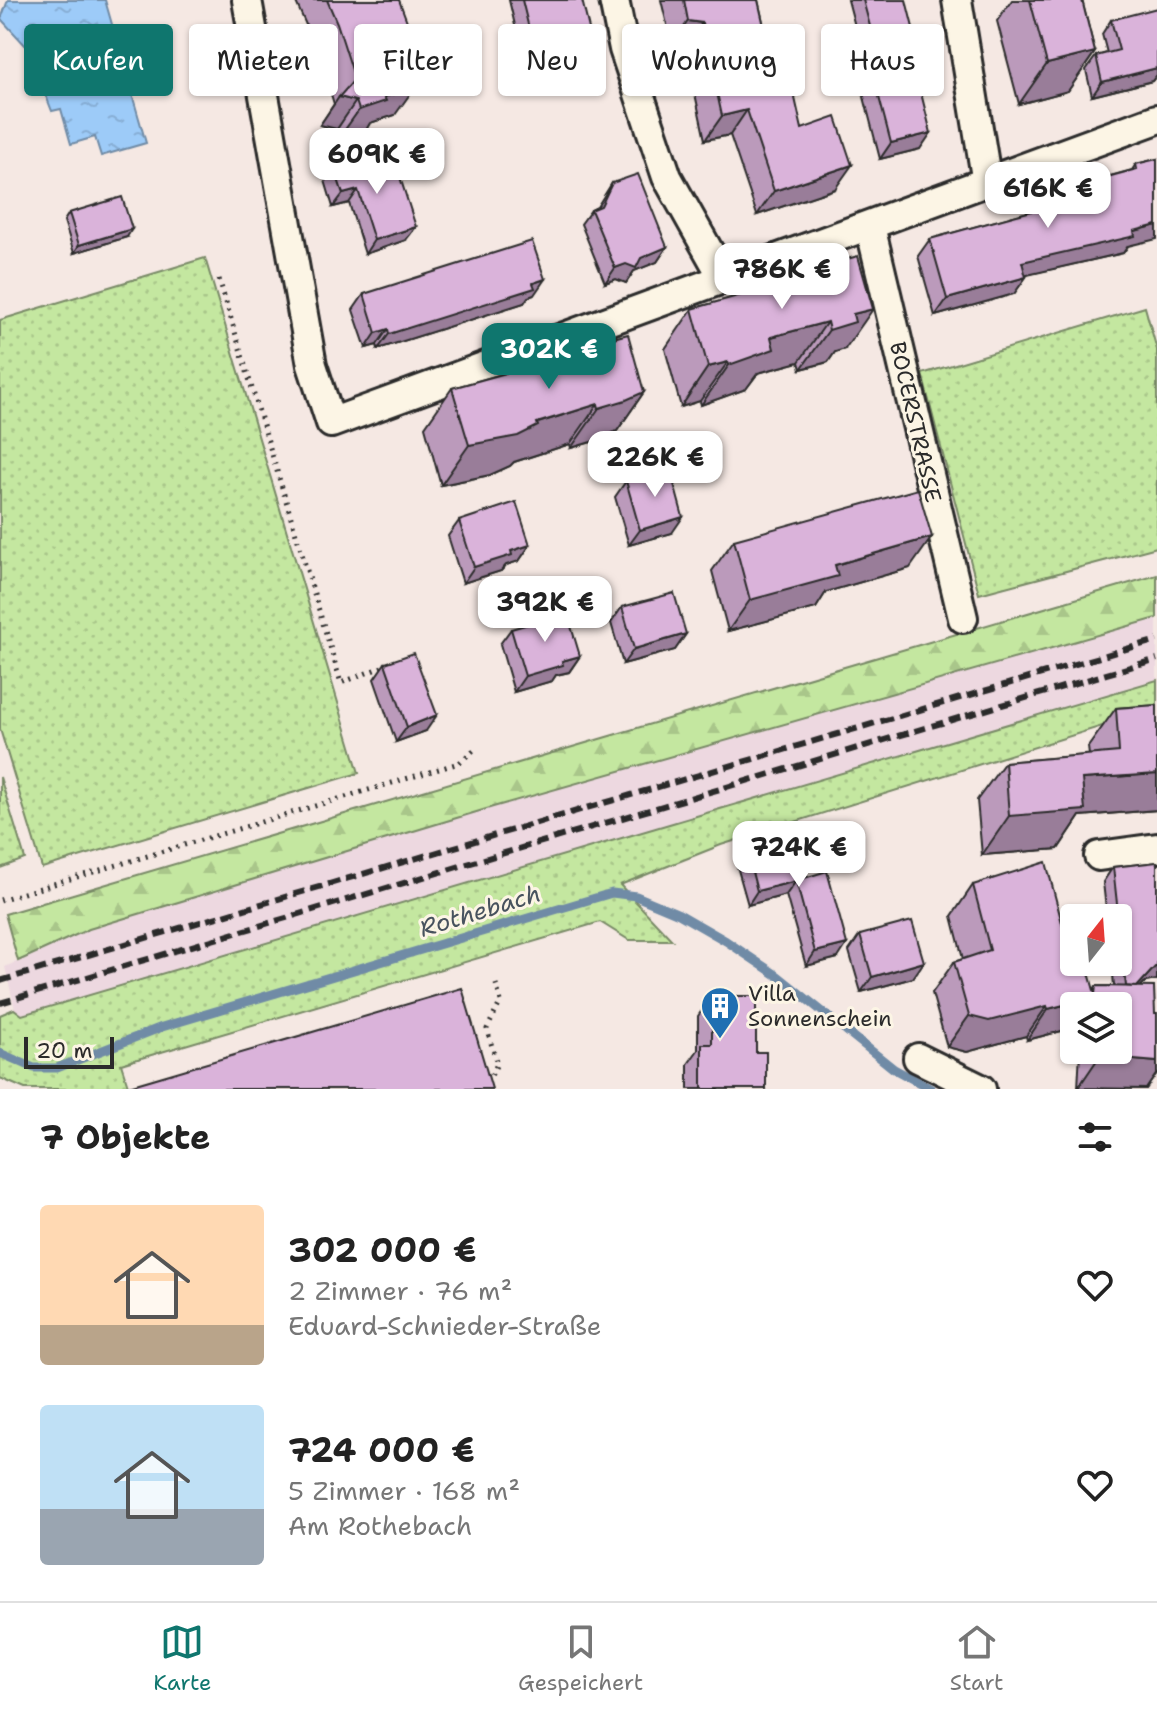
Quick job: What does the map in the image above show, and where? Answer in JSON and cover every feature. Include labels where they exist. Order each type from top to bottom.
[{"type":"street","points":[[247,0],[312,365],[331,423],[1157,119]]},
{"type":"street","points":[[614,0],[624,49],[667,177],[723,277]]},
{"type":"street","points":[[957,0],[987,183]]},
{"type":"street","name":"BOCERSTRASSE","points":[[870,226],[963,618]]},
{"type":"street","points":[[1099,856],[1157,848]]},
{"type":"street","points":[[918,1058],[981,1089]]},
{"type":"path","points":[[219,279],[341,683],[399,660]]},
{"type":"path","points":[[0,900],[459,763],[476,748]]},
{"type":"path","points":[[484,1089],[497,1064],[487,1029],[501,1001],[496,984]]},
{"type":"shaded area","points":[[1157,618],[1157,680],[21,1015],[15,1009],[5,967],[89,929],[493,807]]},
{"type":"green space","points":[[205,258],[359,773],[42,868],[0,729],[0,320]]},
{"type":"green space","points":[[1145,307],[1157,350],[1157,547],[979,594],[922,374]]},
{"type":"green space","points":[[1157,575],[1157,618],[493,807],[89,929],[18,961],[5,914]]},
{"type":"green space","points":[[1157,680],[1157,709],[721,845],[620,885],[672,940],[629,940],[600,922],[121,1064],[129,1089],[25,1089],[0,1078],[0,1015],[14,1009],[22,1015]]},
{"type":"green space","points":[[0,777],[25,859],[0,868]]},
{"type":"water","points":[[8,0],[105,0],[112,24],[24,24],[24,44],[1,19]]},
{"type":"water","points":[[46,96],[133,96],[146,143],[101,156],[95,137],[71,144],[61,109],[52,111]]},
{"type":"building","points":[[327,0],[399,0],[408,24],[354,24],[354,76]]},
{"type":"building","points":[[522,0],[582,0],[588,24],[528,24]]},
{"type":"building","points":[[684,0],[758,0],[764,24],[702,24],[688,21]]},
{"type":"building","points":[[863,0],[906,0],[912,24],[869,24]]},
{"type":"building","points":[[1030,0],[1082,0],[1095,52],[1047,64]]},
{"type":"building","points":[[1157,8],[1157,68],[1102,82],[1096,56],[1119,50],[1111,20]]},
{"type":"building","points":[[354,80],[354,96],[387,96],[384,97],[386,101],[359,110],[356,101],[339,97]]},
{"type":"building","points":[[718,96],[795,96],[802,129],[836,117],[852,165],[774,191],[747,110],[722,116]]},
{"type":"building","points":[[879,96],[922,96],[931,133],[891,143]]},
{"type":"building","points":[[368,153],[377,181],[399,174],[416,227],[374,240],[358,190],[343,194],[333,164]]},
{"type":"building","points":[[1157,159],[1157,225],[1134,231],[1135,236],[1022,262],[1026,277],[947,299],[930,239],[1039,209],[1037,203],[1057,198],[1055,191],[1137,169],[1136,164]]},
{"type":"building","points":[[638,174],[667,247],[641,258],[636,268],[626,264],[615,268],[591,210],[601,206],[612,183]]},
{"type":"building","points":[[122,197],[132,229],[79,245],[69,213]]},
{"type":"building","points":[[532,241],[545,279],[533,283],[535,288],[389,334],[388,329],[376,333],[364,294]]},
{"type":"building","points":[[858,256],[873,309],[853,314],[855,322],[829,330],[827,322],[771,337],[774,349],[729,365],[728,362],[708,367],[692,309],[794,280],[792,274]]},
{"type":"building","points":[[628,334],[644,392],[599,408],[598,404],[537,423],[538,426],[518,436],[469,445],[452,388],[564,357],[562,352]]},
{"type":"building","points":[[670,469],[683,517],[640,530],[626,481]]},
{"type":"building","points":[[918,489],[932,537],[835,565],[838,576],[750,600],[734,540]]},
{"type":"building","points":[[516,502],[530,545],[511,551],[512,555],[474,567],[459,521]]},
{"type":"building","points":[[674,593],[686,634],[634,649],[622,607]]},
{"type":"building","points":[[567,613],[580,656],[562,661],[563,665],[525,676],[511,629]]},
{"type":"building","points":[[414,653],[437,715],[407,727],[385,663]]},
{"type":"building","points":[[1157,705],[1157,774],[1082,779],[1085,810],[1009,816],[1005,762],[1119,752],[1116,708]]},
{"type":"building","points":[[788,833],[801,879],[827,871],[847,944],[815,952],[796,881],[757,891],[745,845]]},
{"type":"building","points":[[1046,862],[1060,915],[1060,976],[1090,976],[1094,992],[1060,992],[1060,1006],[1048,1009],[1047,1006],[989,1021],[969,1016],[954,962],[990,950],[973,885]]},
{"type":"building","points":[[1157,862],[1157,967],[1137,987],[1126,986],[1125,976],[1132,976],[1132,904],[1117,904],[1113,867]]},
{"type":"building","points":[[912,921],[924,962],[872,977],[860,935]]},
{"type":"building","points":[[1096,986],[1154,987],[1157,1062],[1132,1060],[1132,992],[1095,992]]},
{"type":"building","points":[[462,988],[492,1089],[130,1089],[129,1086]]},
{"type":"building","points":[[712,996],[756,996],[756,1052],[766,1052],[766,1089],[702,1089],[702,1044],[712,1044]]},
{"type":"waterway","name":"Rothebach","points":[[0,1053],[34,1068],[57,1068],[162,1027],[612,893],[636,896],[679,914],[726,941],[778,976],[894,1069],[931,1089]]},
{"type":"railway","points":[[0,981],[1157,640]]},
{"type":"railway","points":[[0,1003],[1157,659]]},
{"type":"place","name":"Villa Sonnenschein","points":[[720,1040]]}]
